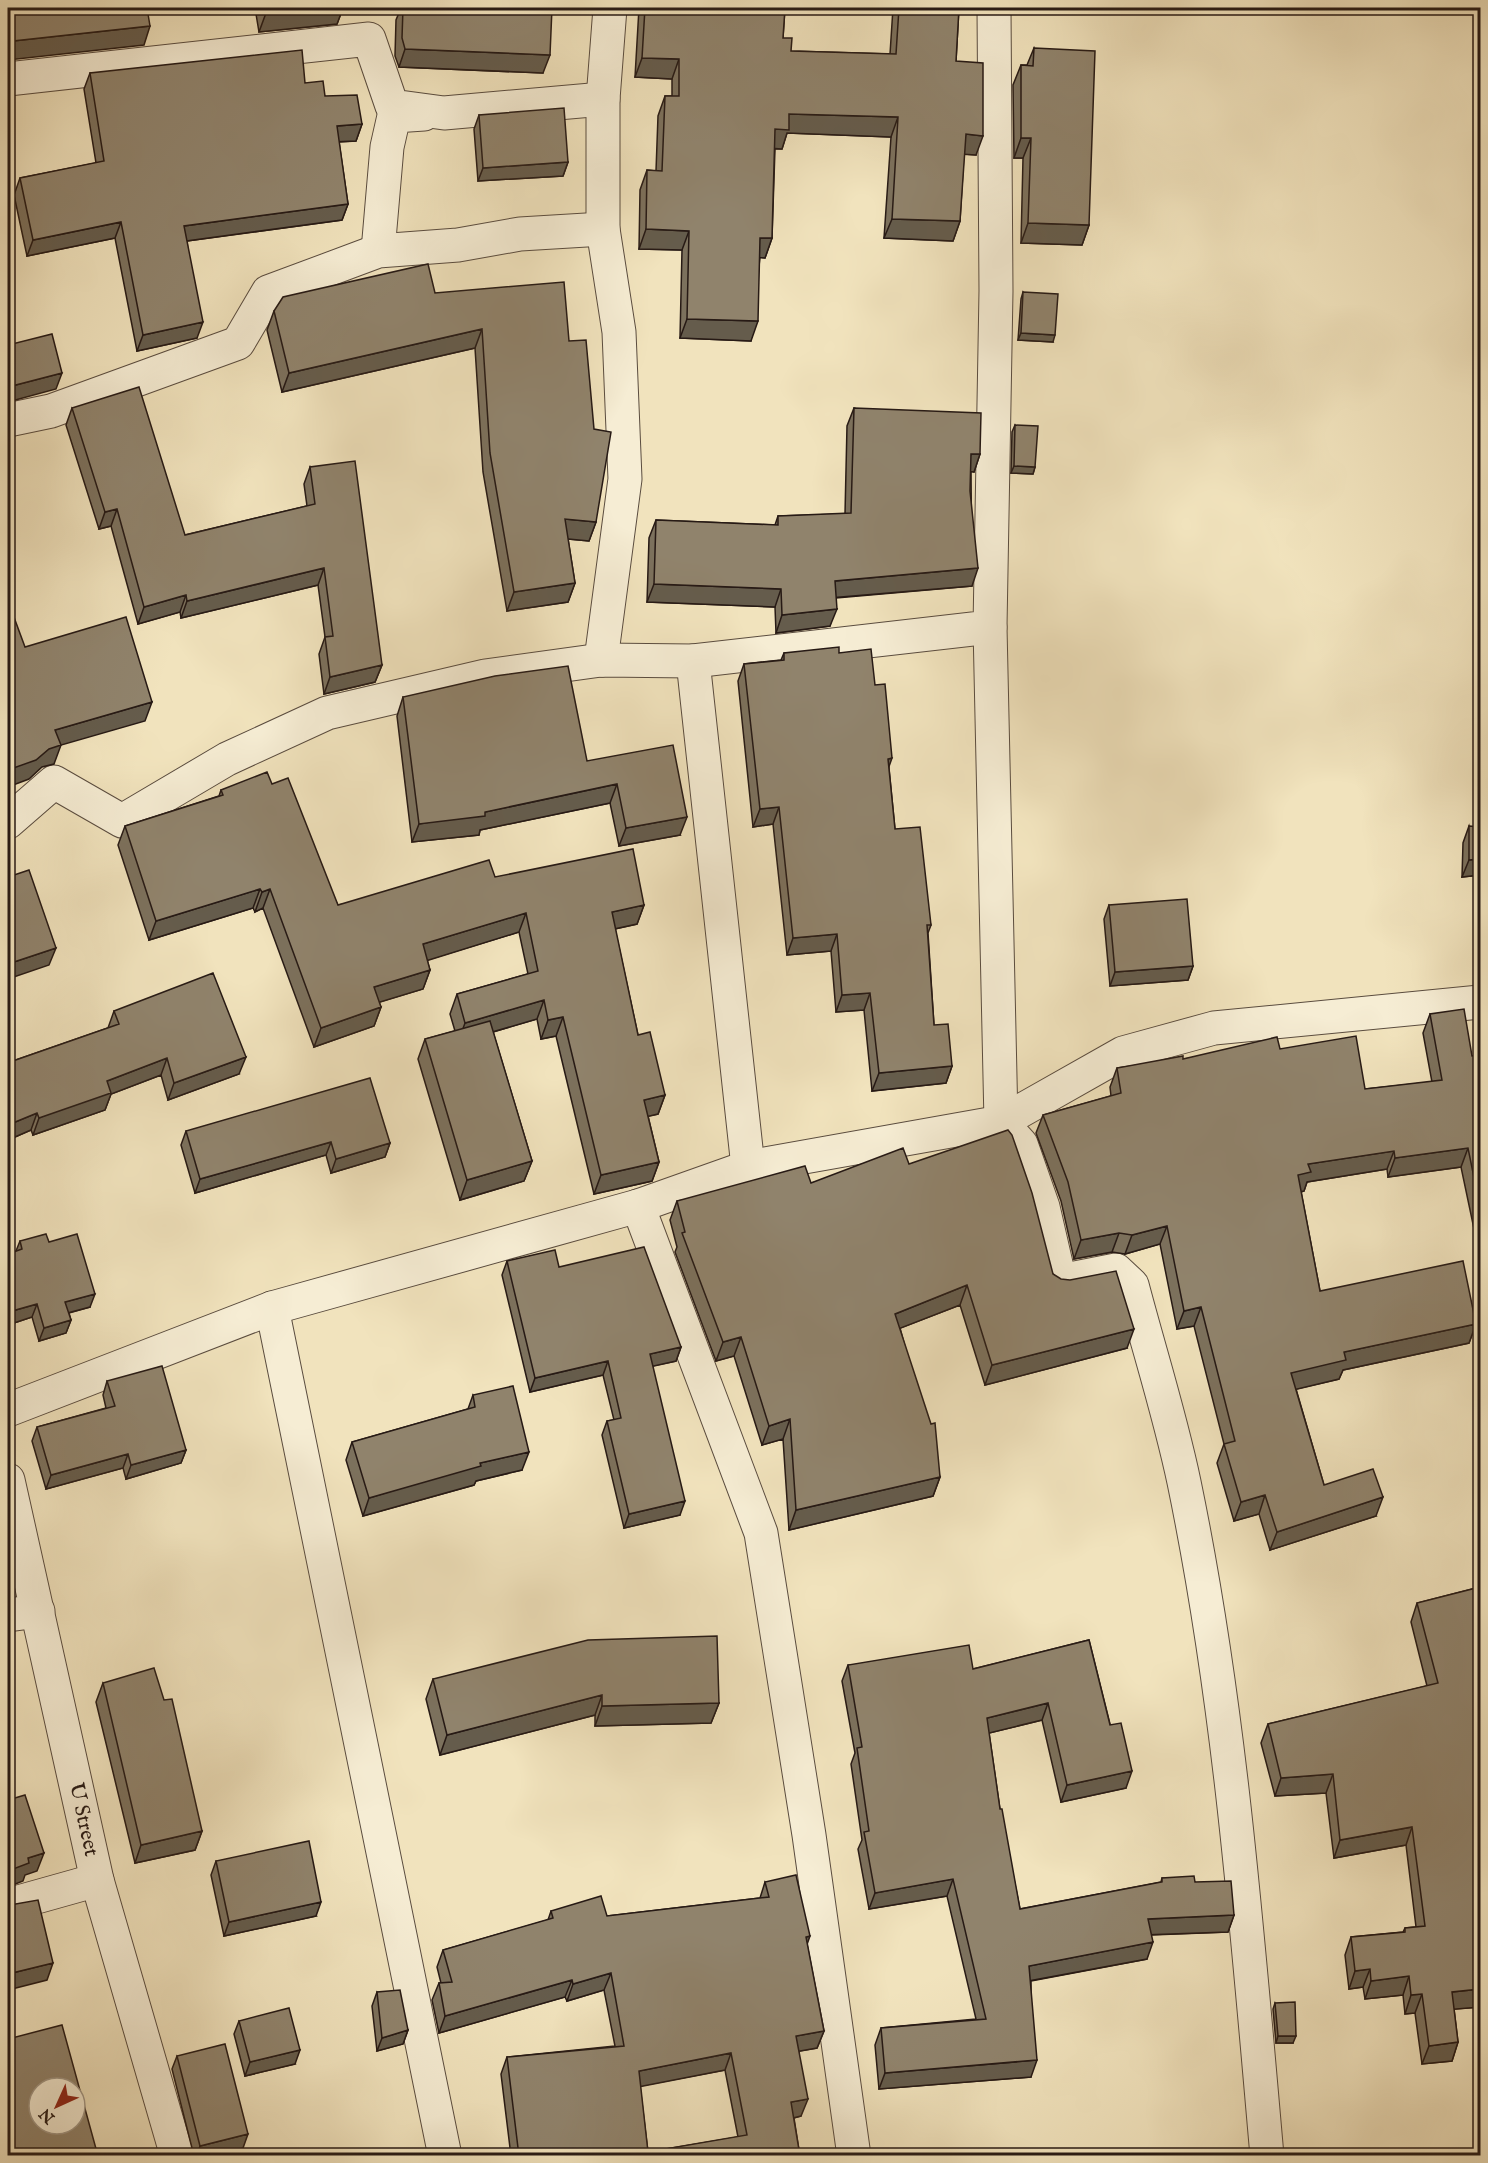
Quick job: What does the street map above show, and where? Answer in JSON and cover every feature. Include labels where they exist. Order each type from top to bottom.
[{"type":"street","points":[[601,660],[625,479],[619,332],[603,229],[603,99],[610,8]]},
{"type":"street","points":[[994,8],[996,291],[990,627],[1001,1122],[1021,1144],[1043,1207],[1060,1281],[1116,1270],[1132,1285],[1184,1480],[1214,1652],[1242,1869],[1267,2156]]},
{"type":"street","points":[[8,79],[369,39],[392,106],[444,113]]},
{"type":"street","points":[[378,251],[387,147],[394,116],[603,99]]},
{"type":"street","points":[[8,420],[51,411],[238,343],[268,292],[378,251],[458,245],[520,234],[603,229]]},
{"type":"street","points":[[8,822],[54,782],[122,821],[227,759],[327,713],[485,676],[601,660],[693,661],[990,627]]},
{"type":"street","points":[[693,661],[748,1167]]},
{"type":"street","points":[[8,1410],[272,1308],[638,1206],[748,1167],[1001,1122],[1123,1053],[1214,1028],[1480,1002]]},
{"type":"street","points":[[638,1206],[760,1533],[809,1835],[854,2156]]},
{"type":"street","points":[[272,1308],[445,2156]]},
{"type":"street","name":"U Street","points":[[10,1500],[23,1613],[177,2156]]},
{"type":"street","points":[[8,1905],[97,1880]]},
{"type":"building","points":[[8,8],[147,8],[150,26],[13,41],[8,44]]},
{"type":"building","points":[[265,8],[319,8],[266,13]]},
{"type":"building","points":[[403,8],[552,8],[550,55],[405,49],[402,38]]},
{"type":"building","points":[[645,8],[785,8],[783,38],[792,38],[791,51],[896,54],[899,8],[959,8],[956,61],[983,63],[983,136],[966,134],[960,221],[892,219],[898,117],[789,114],[789,130],[775,129],[772,238],[760,238],[758,321],[687,319],[689,231],[646,229],[647,170],[662,171],[665,96],[679,96],[679,59],[642,58]]},
{"type":"building","points":[[1034,48],[1095,51],[1089,225],[1028,223],[1031,138],[1021,138],[1021,65],[1033,66]]},
{"type":"building","points":[[302,50],[305,83],[323,81],[325,96],[357,95],[362,124],[337,126],[348,204],[184,226],[203,322],[143,335],[121,222],[33,240],[20,178],[104,161],[90,73]]},
{"type":"building","points":[[564,108],[568,162],[483,168],[479,115]]},
{"type":"building","points":[[428,264],[435,293],[564,282],[569,341],[586,340],[594,429],[611,432],[596,522],[565,519],[575,583],[514,592],[490,453],[482,329],[289,373],[274,311],[283,297]]},
{"type":"building","points":[[1023,292],[1058,294],[1055,335],[1021,333]]},
{"type":"building","points":[[52,334],[62,373],[8,387],[8,345]]},
{"type":"building","points":[[139,387],[185,535],[315,504],[310,467],[355,461],[382,665],[330,677],[325,637],[333,636],[324,568],[187,601],[186,595],[144,607],[117,509],[105,512],[72,408]]},
{"type":"building","points":[[854,408],[981,413],[980,454],[971,454],[970,491],[978,568],[835,581],[837,609],[782,615],[781,589],[654,584],[656,520],[778,525],[778,516],[851,513]]},
{"type":"building","points":[[1015,425],[1038,426],[1035,467],[1014,466]]},
{"type":"building","points":[[8,601],[25,647],[126,617],[152,702],[55,730],[61,745],[49,749],[36,760],[8,770]]},
{"type":"building","points":[[839,647],[839,653],[871,649],[875,685],[885,684],[892,758],[888,759],[895,829],[920,827],[931,925],[927,925],[934,1025],[948,1024],[952,1066],[879,1073],[870,993],[842,995],[837,934],[793,938],[779,807],[760,809],[744,664],[784,660],[784,653]]},
{"type":"building","points":[[568,666],[587,761],[673,745],[687,817],[626,828],[617,784],[485,812],[485,816],[419,824],[403,697],[495,676]]},
{"type":"building","points":[[267,772],[272,784],[288,778],[338,905],[489,860],[495,877],[633,849],[644,905],[612,912],[638,1035],[650,1032],[665,1095],[644,1100],[659,1162],[601,1175],[563,1017],[548,1020],[544,1000],[465,1023],[457,994],[538,971],[526,913],[423,944],[430,970],[374,987],[381,1007],[321,1028],[270,889],[262,892],[260,889],[156,921],[125,826],[223,795],[221,790]]},
{"type":"building","points":[[1469,826],[1480,827],[1480,859],[1469,860]]},
{"type":"building","points":[[29,870],[56,948],[8,964],[8,877]]},
{"type":"building","points":[[1187,899],[1193,966],[1115,972],[1109,905]]},
{"type":"building","points":[[213,973],[246,1057],[174,1083],[167,1058],[107,1081],[111,1093],[39,1118],[37,1113],[8,1125],[8,1054],[10,1062],[119,1024],[114,1011]]},
{"type":"building","points":[[1464,1009],[1472,1056],[1480,1055],[1480,1207],[1468,1148],[1395,1158],[1394,1151],[1308,1164],[1311,1172],[1298,1175],[1320,1291],[1463,1261],[1476,1324],[1344,1352],[1346,1360],[1291,1373],[1324,1485],[1373,1469],[1383,1497],[1277,1532],[1265,1495],[1241,1502],[1224,1444],[1235,1441],[1201,1307],[1184,1311],[1167,1226],[1132,1235],[1119,1233],[1081,1240],[1068,1182],[1043,1115],[1121,1093],[1117,1068],[1183,1056],[1183,1059],[1277,1037],[1280,1049],[1356,1036],[1365,1089],[1442,1080],[1430,1014]]},
{"type":"building","points":[[490,1021],[532,1161],[467,1180],[425,1039]]},
{"type":"building","points":[[370,1078],[390,1143],[336,1159],[331,1142],[200,1179],[186,1131]]},
{"type":"building","points":[[1008,1130],[1012,1135],[1032,1193],[1053,1274],[1061,1279],[1070,1280],[1116,1271],[1134,1329],[992,1365],[967,1285],[895,1314],[931,1424],[935,1423],[940,1477],[796,1510],[790,1419],[769,1426],[741,1337],[723,1342],[682,1233],[685,1232],[677,1201],[805,1166],[811,1183],[903,1148],[909,1164]]},
{"type":"building","points":[[46,1234],[49,1242],[77,1234],[95,1294],[65,1302],[71,1320],[44,1328],[37,1304],[12,1311],[8,1295],[8,1254],[22,1249],[20,1241]]},
{"type":"building","points":[[644,1247],[681,1347],[650,1354],[685,1501],[629,1514],[607,1421],[621,1418],[608,1361],[535,1378],[507,1261],[555,1250],[559,1267]]},
{"type":"building","points":[[162,1366],[186,1450],[131,1465],[128,1454],[51,1475],[37,1427],[115,1406],[107,1381]]},
{"type":"building","points":[[513,1386],[529,1452],[480,1463],[481,1466],[369,1498],[352,1442],[475,1407],[473,1395]]},
{"type":"building","points":[[1480,1587],[1480,1989],[1452,1992],[1458,2042],[1429,2046],[1422,1994],[1411,1995],[1409,1976],[1371,1981],[1370,1969],[1355,1971],[1351,1937],[1405,1932],[1405,1928],[1425,1926],[1412,1827],[1340,1840],[1333,1774],[1281,1778],[1268,1724],[1438,1683],[1417,1603]]},
{"type":"building","points":[[717,1636],[719,1703],[602,1706],[602,1695],[447,1735],[433,1679],[588,1640]]},
{"type":"building","points":[[1089,1640],[1110,1725],[1121,1723],[1132,1771],[1067,1785],[1048,1703],[987,1718],[1000,1809],[1002,1809],[1020,1909],[1162,1882],[1162,1878],[1194,1876],[1195,1882],[1231,1881],[1234,1915],[1148,1919],[1153,1942],[1029,1966],[1037,2060],[885,2073],[881,2028],[986,2019],[953,1879],[875,1893],[864,1832],[869,1831],[857,1748],[862,1747],[848,1665],[969,1645],[973,1669]]},
{"type":"building","points":[[154,1668],[164,1700],[172,1699],[202,1831],[141,1845],[103,1683]]},
{"type":"building","points":[[25,1795],[44,1853],[28,1858],[29,1863],[8,1871],[8,1800]]},
{"type":"building","points":[[309,1841],[321,1902],[229,1922],[216,1861]]},
{"type":"building","points":[[796,1875],[810,1936],[806,1937],[824,2031],[796,2036],[808,2099],[791,2102],[800,2156],[519,2156],[507,2057],[624,2046],[611,1973],[573,1984],[572,1980],[445,2016],[439,1983],[452,1982],[443,1950],[553,1918],[551,1911],[601,1896],[607,1916],[769,1897],[765,1882]],"holes":[[[731,2053],[747,2135],[648,2152],[639,2071]]]},
{"type":"building","points":[[38,1900],[53,1963],[8,1974],[8,1904]]},
{"type":"building","points":[[400,1990],[408,2030],[382,2038],[377,1992]]},
{"type":"building","points":[[1295,2002],[1296,2036],[1278,2036],[1275,2003]]},
{"type":"building","points":[[289,2008],[300,2050],[250,2062],[239,2021]]},
{"type":"building","points":[[62,2025],[76,2076],[27,2076],[27,2136],[87,2136],[87,2116],[98,2156],[8,2156],[8,2039]]},
{"type":"building","points":[[225,2044],[248,2134],[200,2146],[177,2056]]}]
